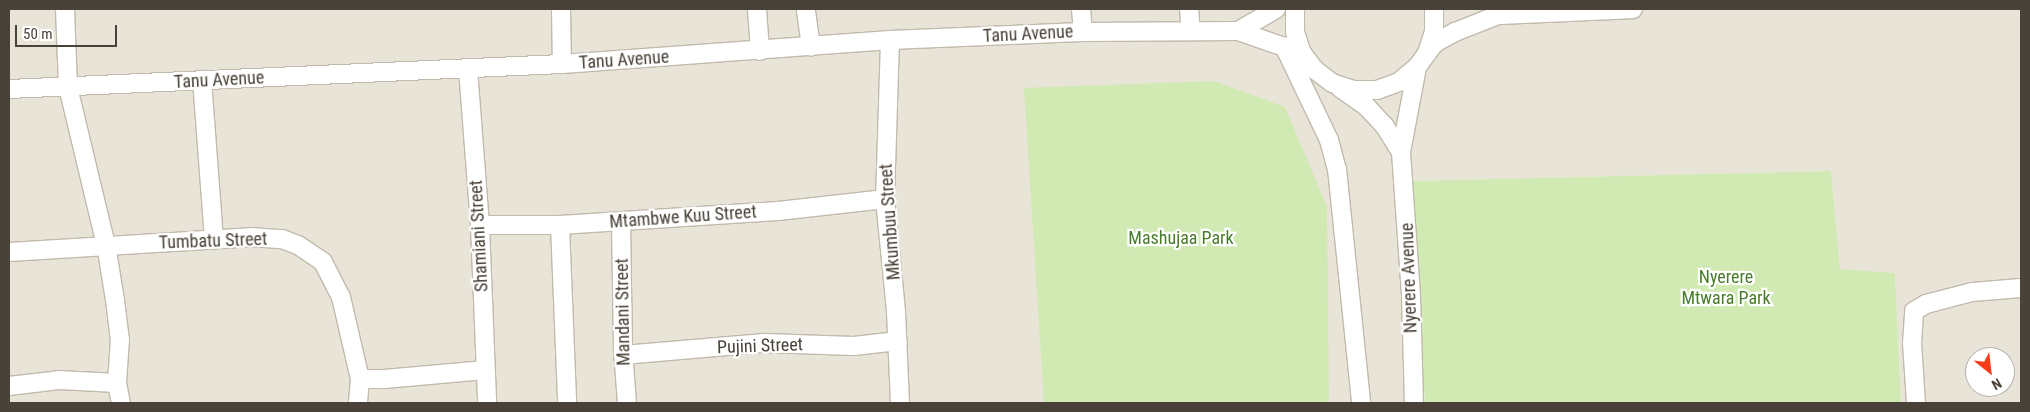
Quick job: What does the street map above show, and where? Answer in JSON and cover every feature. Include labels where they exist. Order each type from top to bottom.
[{"type":"street","points":[[65,9],[68,87],[106,244],[120,339],[117,383],[121,403]]},
{"type":"street","points":[[562,9],[562,64]]},
{"type":"street","points":[[757,9],[760,51]]},
{"type":"street","points":[[1081,9],[1082,32]]},
{"type":"street","points":[[1189,9],[1191,30]]},
{"type":"street","points":[[1238,31],[1276,9]]},
{"type":"street","points":[[1295,9],[1295,32],[1302,53],[1315,70],[1366,106],[1384,126],[1401,152]]},
{"type":"street","points":[[1401,152],[1422,60],[1434,32],[1434,9]]},
{"type":"street","points":[[1481,9],[1498,15]]},
{"type":"street","points":[[1332,83],[1354,90],[1377,90],[1399,82],[1422,60],[1435,43],[1455,32],[1498,15],[1633,9]]},
{"type":"street","points":[[806,11],[810,47]]},
{"type":"street","points":[[1238,31],[1302,53]]},
{"type":"street","name":"Tanu Avenue","points":[[9,90],[562,64],[890,40],[1082,32],[1238,31]]},
{"type":"street","name":"Mkumbuu Street","points":[[890,40],[885,199],[898,341],[900,403]]},
{"type":"street","points":[[1284,46],[1329,140],[1337,169],[1361,403]]},
{"type":"street","name":"Shamiani Street","points":[[468,69],[480,225],[487,403]]},
{"type":"street","points":[[202,80],[214,240]]},
{"type":"street","name":"Nyerere Avenue","points":[[1401,152],[1411,295],[1414,403]]},
{"type":"street","name":"Mtambwe Kuu Street","points":[[480,225],[560,225],[885,199]]},
{"type":"street","name":"Mandani Street","points":[[621,221],[623,355],[627,403]]},
{"type":"street","points":[[560,225],[567,403]]},
{"type":"street","name":"Tumbatu Street","points":[[9,252],[106,244],[274,238],[315,254],[329,270],[340,297],[360,378],[358,403]]},
{"type":"street","points":[[1916,403],[1912,343],[1914,311],[1926,304],[1972,292],[2021,288]]},
{"type":"street","name":"Pujini Street","points":[[623,355],[764,343],[854,346],[898,341]]},
{"type":"street","points":[[360,378],[385,379],[485,370]]},
{"type":"street","points":[[9,386],[59,380],[117,383]]},
{"type":"shaded area","points":[[9,9],[2021,9],[2021,403],[1901,403],[1895,273],[1840,269],[1831,171],[1413,181],[1425,403],[9,403]]},
{"type":"green space","name":"Mashujaa Park","points":[[1214,81],[1285,107],[1327,207],[1329,403],[1044,403],[1024,88]]},
{"type":"green space","name":"Nyerere Mtwara Park","points":[[1831,171],[1840,269],[1895,273],[1901,403],[1425,403],[1412,181]]}]
